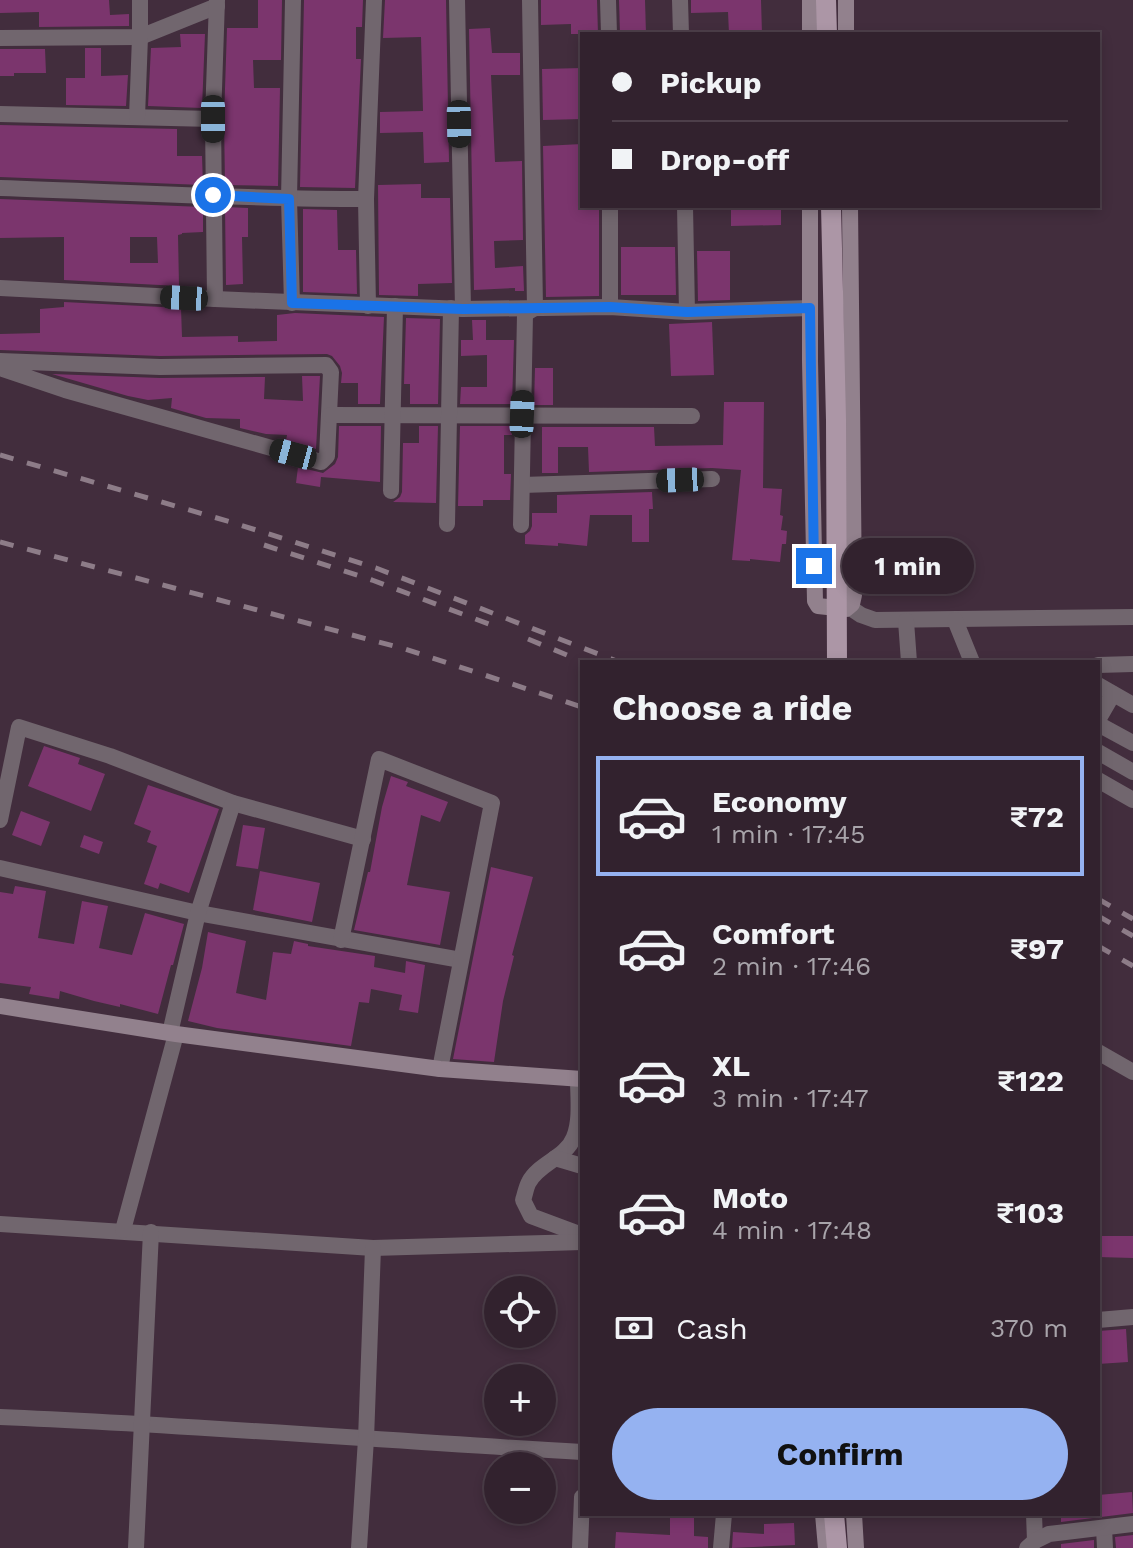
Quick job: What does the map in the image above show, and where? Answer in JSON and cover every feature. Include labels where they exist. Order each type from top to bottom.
[{"type":"main road","points":[[826,0],[827,32]]},
{"type":"main road","points":[[831,208],[837,660]]},
{"type":"main road","points":[[834,1516],[837,1548]]},
{"type":"street","points":[[137,117],[140,0]]},
{"type":"street","points":[[292,303],[289,199],[293,0]]},
{"type":"street","points":[[368,306],[366,199],[374,0]]},
{"type":"street","points":[[447,524],[448,414],[457,308],[457,0]]},
{"type":"street","points":[[530,0],[535,308]]},
{"type":"street","points":[[608,0],[609,32]]},
{"type":"street","points":[[680,0],[681,32]]},
{"type":"street","points":[[810,0],[810,32]]},
{"type":"street","points":[[846,0],[846,32]]},
{"type":"street","points":[[0,38],[140,37],[217,3],[213,119],[215,299]]},
{"type":"street","points":[[0,114],[213,119]]},
{"type":"street","points":[[0,188],[366,199]]},
{"type":"street","points":[[610,208],[610,307]]},
{"type":"street","points":[[685,208],[687,312]]},
{"type":"street","points":[[810,208],[815,601],[818,606],[846,609],[852,604],[854,595],[850,208]]},
{"type":"street","points":[[0,288],[368,306],[610,307],[687,312],[810,308]]},
{"type":"street","points":[[391,491],[395,306]]},
{"type":"street","points":[[521,525],[525,314],[535,308]]},
{"type":"street","points":[[0,361],[160,367],[326,365],[331,372],[327,456],[321,462],[65,390],[0,368]]},
{"type":"street","points":[[330,415],[692,416]]},
{"type":"street","points":[[522,485],[712,479]]},
{"type":"street","points":[[849,607],[875,620],[1133,617]]},
{"type":"street","points":[[955,620],[971,660]]},
{"type":"street","points":[[906,621],[909,660]]},
{"type":"street","points":[[1100,665],[1130,665]]},
{"type":"street","points":[[1100,686],[1133,705]]},
{"type":"street","points":[[1100,718],[1113,694]]},
{"type":"street","points":[[1100,723],[1133,743]]},
{"type":"street","points":[[0,820],[19,727],[110,756],[233,803],[363,839]]},
{"type":"street","points":[[1100,753],[1133,772]]},
{"type":"street","points":[[341,940],[379,759],[492,803],[440,1069]]},
{"type":"street","points":[[1100,781],[1133,800]]},
{"type":"street","points":[[123,1230],[173,1034],[198,913],[233,803]]},
{"type":"street","points":[[0,868],[198,913],[461,960]]},
{"type":"street","points":[[0,1006],[173,1034],[440,1069],[580,1079],[575,1137],[566,1150],[529,1181],[523,1200],[531,1216],[580,1234]]},
{"type":"street","points":[[1100,1053],[1133,1072]]},
{"type":"street","points":[[555,1158],[580,1165]]},
{"type":"street","points":[[0,1224],[373,1248],[580,1242]]},
{"type":"street","points":[[136,1548],[151,1232]]},
{"type":"street","points":[[359,1548],[373,1248]]},
{"type":"street","points":[[1100,1320],[1133,1317]]},
{"type":"street","points":[[0,1417],[142,1423],[580,1452]]},
{"type":"street","points":[[580,1548],[581,1516]]},
{"type":"street","points":[[721,1548],[724,1516]]},
{"type":"street","points":[[823,1516],[826,1548]]},
{"type":"street","points":[[854,1516],[856,1548]]},
{"type":"street","points":[[1031,1545],[1034,1516]]},
{"type":"street","points":[[1031,1545],[1049,1534],[1133,1524]]},
{"type":"street","points":[[1104,1528],[1105,1548]]},
{"type":"building","points":[[0,0],[109,0],[110,15],[129,14],[129,26],[39,27],[39,12],[0,13]]},
{"type":"building","points":[[258,0],[282,0],[281,60],[253,60],[254,88],[280,88],[278,186],[225,185],[227,28],[258,28]]},
{"type":"building","points":[[304,0],[363,0],[362,27],[356,27],[356,59],[361,59],[355,188],[300,187]]},
{"type":"building","points":[[385,0],[446,0],[449,162],[424,163],[423,132],[380,133],[380,112],[423,111],[421,37],[383,38]]},
{"type":"building","points":[[541,0],[597,0],[598,32],[571,34],[571,24],[541,25]]},
{"type":"building","points":[[619,0],[645,0],[646,32],[620,32]]},
{"type":"building","points":[[691,0],[761,0],[762,32],[729,32],[728,12],[691,13]]},
{"type":"building","points":[[490,28],[492,53],[520,53],[520,75],[491,75],[495,162],[522,161],[523,240],[494,241],[495,268],[523,266],[524,291],[515,291],[515,288],[474,290],[469,29]]},
{"type":"building","points":[[180,34],[205,34],[202,108],[148,106],[151,48],[181,47]]},
{"type":"building","points":[[85,48],[101,48],[101,76],[128,75],[126,106],[66,105],[66,78],[85,78]]},
{"type":"building","points":[[0,49],[45,49],[46,73],[0,76]]},
{"type":"building","points":[[580,68],[580,119],[543,120],[542,69]]},
{"type":"building","points":[[0,125],[177,129],[177,156],[202,156],[203,185],[0,177]]},
{"type":"building","points":[[580,144],[580,208],[599,208],[599,296],[546,297],[543,146]]},
{"type":"building","points":[[421,184],[421,198],[450,198],[452,283],[418,284],[418,296],[379,295],[378,185]]},
{"type":"building","points":[[0,199],[203,207],[203,232],[178,235],[179,286],[64,280],[64,237],[0,238]],"holes":[[[130,237],[157,237],[158,263],[130,263]]]},
{"type":"building","points":[[225,207],[248,208],[248,237],[242,237],[243,284],[226,285]]},
{"type":"building","points":[[731,208],[781,208],[781,225],[731,226]]},
{"type":"building","points":[[303,209],[337,210],[338,250],[356,250],[357,294],[303,292]]},
{"type":"building","points":[[621,247],[675,247],[676,295],[621,295]]},
{"type":"building","points":[[697,251],[730,251],[730,300],[698,301]]},
{"type":"building","points":[[64,302],[181,308],[182,337],[238,336],[238,342],[277,341],[277,315],[384,317],[380,404],[358,404],[358,383],[341,383],[340,366],[327,354],[160,356],[0,350],[0,334],[40,333],[40,309],[64,307]]},
{"type":"building","points":[[406,318],[440,319],[438,404],[410,404],[410,384],[404,384]]},
{"type":"building","points":[[472,320],[486,320],[486,340],[514,340],[512,404],[460,404],[461,387],[487,387],[487,355],[461,356],[461,340],[473,340]]},
{"type":"building","points":[[712,322],[714,375],[671,376],[669,324]]},
{"type":"building","points":[[535,368],[553,368],[553,405],[534,405]]},
{"type":"building","points":[[52,374],[160,378],[265,377],[264,399],[303,401],[302,376],[320,376],[316,449],[286,441],[287,435],[240,428],[240,419],[206,418],[171,408],[172,398],[148,400],[128,396]]},
{"type":"building","points":[[724,402],[764,402],[763,488],[782,489],[781,530],[787,531],[780,562],[732,560],[741,470],[589,472],[588,447],[558,447],[558,473],[542,473],[542,427],[654,427],[655,446],[723,445]]},
{"type":"building","points":[[339,426],[381,426],[380,482],[321,477],[320,487],[296,483],[298,467],[323,473],[335,464]]},
{"type":"building","points":[[419,426],[438,426],[436,503],[393,502],[402,492],[403,443],[419,443]]},
{"type":"building","points":[[460,426],[512,426],[512,435],[504,435],[504,474],[511,474],[510,500],[483,500],[483,506],[458,506]]},
{"type":"building","points":[[652,492],[649,542],[632,542],[632,515],[590,515],[587,546],[525,544],[525,535],[532,526],[532,513],[557,513],[557,495]]},
{"type":"building","points":[[44,746],[80,758],[78,764],[105,774],[91,811],[28,786]]},
{"type":"building","points":[[391,776],[408,782],[406,786],[448,802],[440,822],[421,815],[407,885],[450,892],[440,945],[354,930]]},
{"type":"building","points":[[148,785],[219,809],[189,893],[160,883],[158,889],[144,884],[157,846],[147,842],[151,831],[134,824]]},
{"type":"building","points":[[21,811],[50,822],[41,846],[12,835]]},
{"type":"building","points":[[243,825],[265,828],[258,869],[236,866]]},
{"type":"building","points":[[84,835],[103,842],[99,854],[80,847]]},
{"type":"building","points":[[491,867],[533,877],[512,955],[494,1062],[453,1059]]},
{"type":"building","points":[[260,871],[320,883],[312,922],[253,910]]},
{"type":"building","points":[[15,886],[46,891],[38,938],[74,944],[82,901],[108,906],[99,948],[132,955],[145,913],[184,924],[158,1014],[60,991],[59,999],[29,994],[31,987],[0,983],[0,892],[13,894]]},
{"type":"building","points":[[208,932],[246,941],[236,993],[266,1000],[273,952],[291,954],[294,941],[375,956],[374,967],[405,973],[406,961],[425,965],[418,1013],[399,1010],[402,995],[371,989],[369,1003],[359,1002],[351,1046],[217,1028],[188,1021]]},
{"type":"building","points":[[1100,1236],[1133,1236],[1133,1258],[1100,1257]]},
{"type":"building","points":[[1126,1329],[1128,1362],[1100,1364],[1100,1331]]},
{"type":"building","points":[[1132,1492],[1133,1513],[1061,1522],[1061,1516],[1100,1516],[1100,1495]]},
{"type":"building","points":[[670,1516],[694,1516],[694,1536],[708,1537],[708,1548],[615,1548],[616,1532],[670,1535]]},
{"type":"building","points":[[794,1523],[795,1545],[732,1548],[733,1532],[764,1534],[764,1524]]},
{"type":"building","points":[[1133,1535],[1133,1548],[1116,1548],[1115,1537]]},
{"type":"building","points":[[1094,1540],[1094,1548],[1061,1548],[1061,1544]]},
{"type":"railway","points":[[0,455],[376,568],[614,660]]},
{"type":"railway","points":[[0,542],[405,649],[580,706]]},
{"type":"railway","points":[[264,545],[372,580],[494,626]]},
{"type":"railway","points":[[528,639],[580,660]]},
{"type":"railway","points":[[1100,900],[1133,919]]},
{"type":"railway","points":[[1100,917],[1133,936]]},
{"type":"railway","points":[[1100,947],[1133,966]]},
{"type":"route","points":[[213,195],[289,199],[292,303],[463,309],[610,307],[687,312],[810,308],[814,566]]}]
